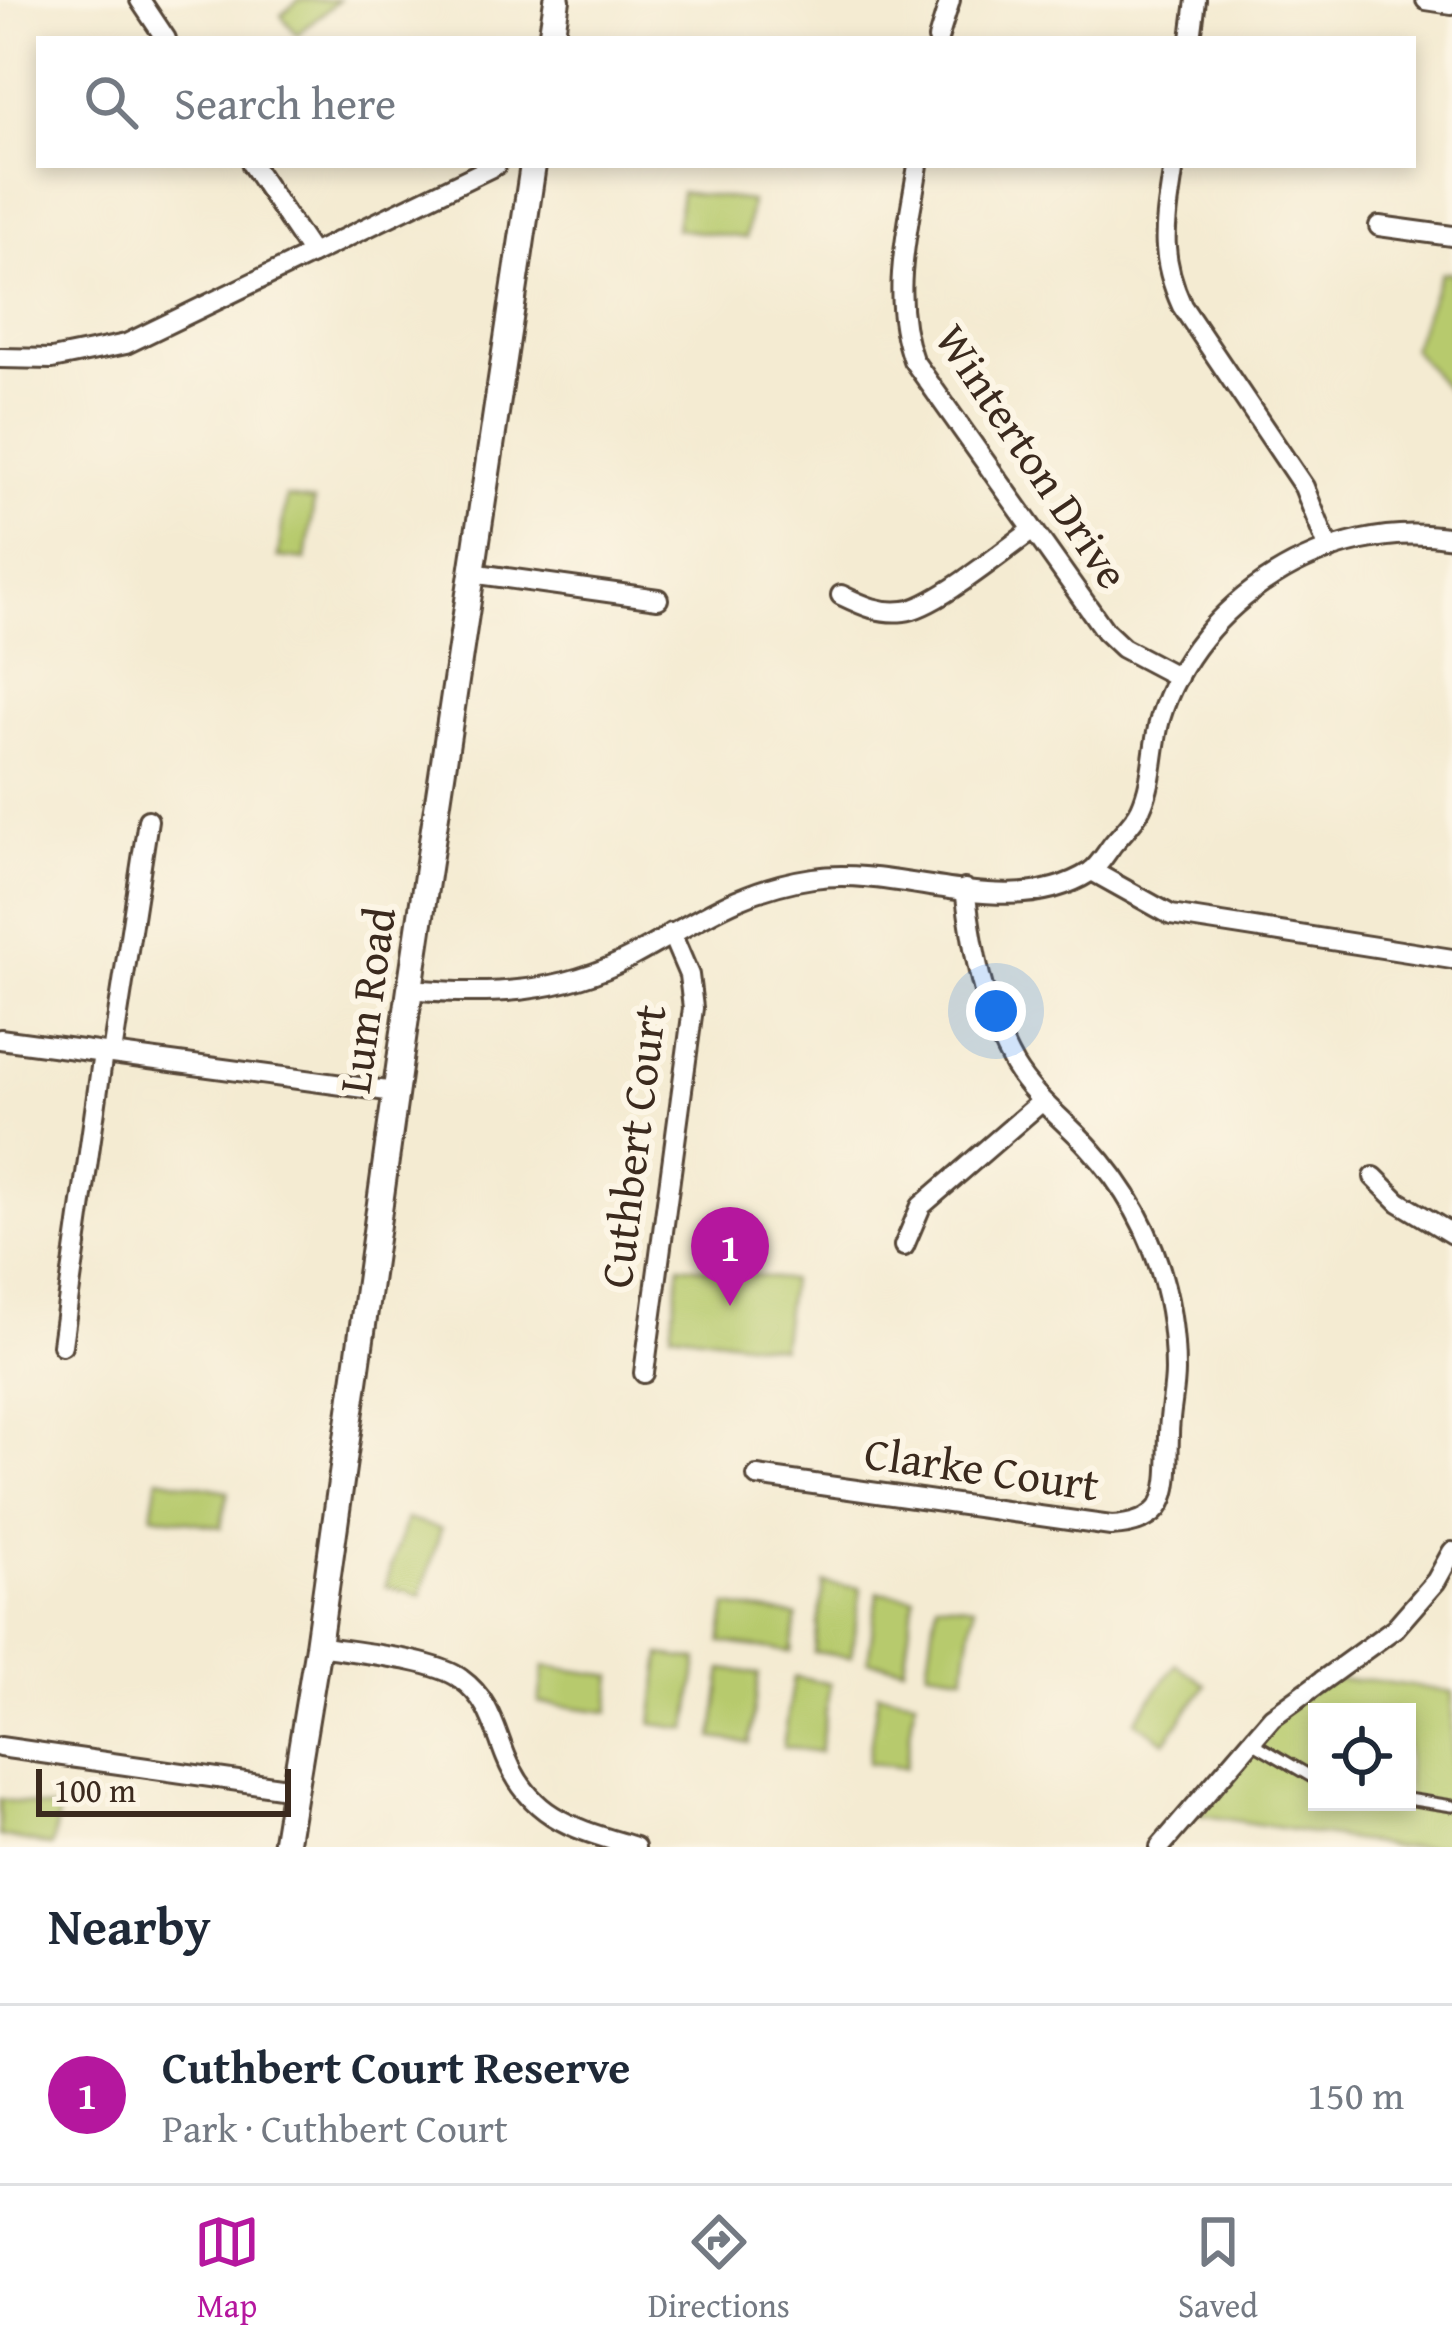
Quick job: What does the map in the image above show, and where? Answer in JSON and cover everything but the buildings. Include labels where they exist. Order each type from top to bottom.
[{"type":"street","points":[[140,0],[164,36]]},
{"type":"street","points":[[551,36],[557,0]]},
{"type":"street","points":[[939,36],[949,0]]},
{"type":"street","points":[[1191,36],[1196,0]]},
{"type":"street","points":[[1426,0],[1452,4]]},
{"type":"street","points":[[254,168],[312,254]]},
{"type":"street","points":[[0,358],[52,358],[126,344],[490,168]]},
{"type":"street","name":"Lum Road","points":[[285,1847],[533,168]]},
{"type":"street","name":"Winterton Drive","points":[[918,168],[900,281],[901,329],[922,378],[1105,631],[1124,648],[1178,677]]},
{"type":"street","points":[[1174,168],[1164,257],[1170,279],[1182,307],[1304,487],[1329,550]]},
{"type":"street","points":[[1379,226],[1452,236]]},
{"type":"street","points":[[841,595],[871,610],[907,611],[928,603],[1033,530]]},
{"type":"street","points":[[410,989],[517,993],[583,977],[629,958],[704,913],[755,892],[813,878],[867,875],[1014,894],[1092,871],[1140,810],[1160,719],[1178,677],[1209,632],[1249,591],[1329,550],[1385,536],[1452,538]]},
{"type":"street","points":[[471,572],[658,599]]},
{"type":"street","points":[[62,1345],[148,820]]},
{"type":"street","points":[[1092,871],[1171,914],[1452,958]]},
{"type":"street","name":"Clarke Court","points":[[757,1476],[1111,1526],[1131,1525],[1164,1502],[1171,1477],[1169,1434],[1175,1377],[1174,1323],[1161,1263],[1122,1186],[1086,1143],[1040,1102],[1015,1065],[994,1024],[975,965],[965,889]]},
{"type":"street","name":"Cuthbert Court","points":[[644,1373],[693,1008],[689,975],[671,933]]},
{"type":"street","points":[[0,1039],[395,1092]]},
{"type":"street","points":[[904,1246],[920,1207],[1040,1102]]},
{"type":"street","points":[[1374,1177],[1400,1202],[1452,1234]]},
{"type":"street","points":[[1160,1847],[1272,1717],[1395,1628],[1436,1581],[1452,1552]]},
{"type":"street","points":[[318,1646],[402,1660],[458,1676],[482,1698],[507,1759],[530,1799],[564,1826],[635,1847]]},
{"type":"street","points":[[0,1747],[294,1789]]},
{"type":"lane","points":[[1249,1740],[1308,1775]]},
{"type":"lane","points":[[1416,1800],[1452,1806]]},
{"type":"green space","points":[[299,0],[339,0],[297,35],[281,15]]},
{"type":"green space","points":[[681,192],[751,201],[746,238],[676,229]]},
{"type":"green space","points":[[1452,272],[1452,396],[1412,348],[1441,273]]},
{"type":"green space","points":[[286,497],[314,501],[306,560],[278,557]]},
{"type":"green space","points":[[680,1265],[790,1280],[781,1347],[671,1332]]},
{"type":"green space","points":[[158,1478],[228,1491],[221,1527],[152,1515]]},
{"type":"green space","points":[[406,1519],[441,1529],[421,1596],[385,1586]]},
{"type":"green space","points":[[824,1583],[861,1588],[851,1657],[814,1652]]},
{"type":"green space","points":[[878,1592],[914,1597],[904,1667],[868,1661]]},
{"type":"green space","points":[[937,1601],[974,1606],[964,1675],[927,1670]]},
{"type":"green space","points":[[727,1606],[797,1616],[791,1652],[721,1642]]},
{"type":"green space","points":[[661,1655],[698,1660],[688,1729],[652,1724]]},
{"type":"green space","points":[[1176,1664],[1206,1685],[1165,1742],[1135,1721]]},
{"type":"green space","points":[[544,1666],[613,1676],[609,1712],[539,1703]]},
{"type":"green space","points":[[723,1669],[759,1674],[749,1743],[713,1738]]},
{"type":"green space","points":[[794,1677],[830,1683],[820,1752],[783,1747]]},
{"type":"green space","points":[[1328,1680],[1371,1680],[1452,1692],[1452,1847],[1396,1847],[1189,1813],[1272,1717]]},
{"type":"green space","points":[[878,1693],[915,1699],[905,1768],[868,1763]]},
{"type":"green space","points":[[0,1799],[59,1810],[52,1846],[0,1836]]},
{"type":"place","name":"Cuthbert Court Reserve","points":[[730,1306]]}]
